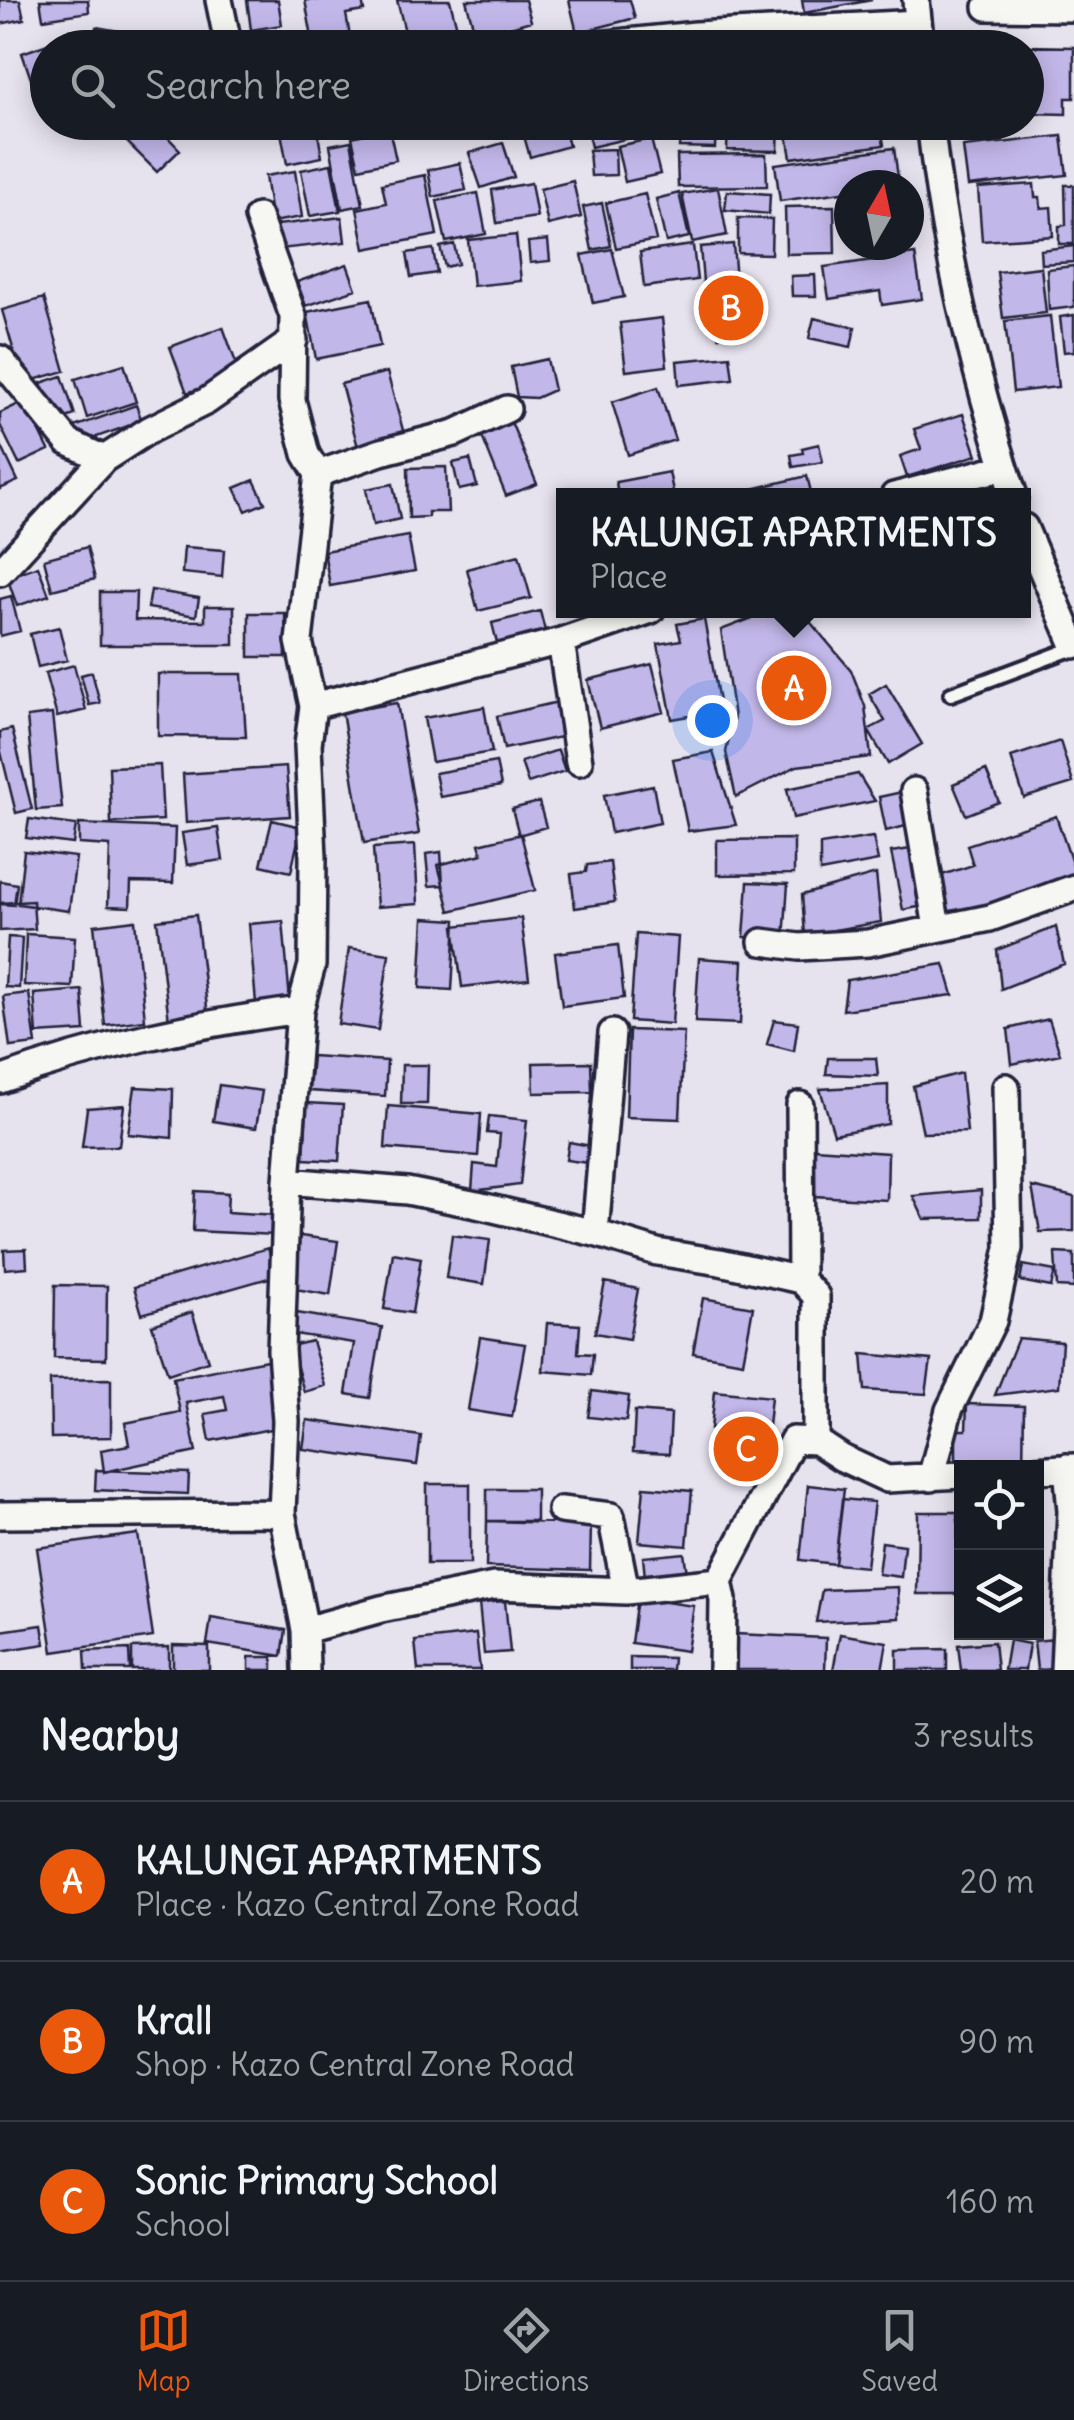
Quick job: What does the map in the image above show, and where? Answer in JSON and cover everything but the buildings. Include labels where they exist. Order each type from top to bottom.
[{"type":"street","points":[[218,0],[225,30]]},
{"type":"street","points":[[987,7],[1074,8]]},
{"type":"street","points":[[788,30],[918,23]]},
{"type":"street","points":[[932,140],[937,185],[970,349],[1011,488]]},
{"type":"street","points":[[258,217],[293,316],[292,400],[306,454],[318,474],[298,641],[313,706],[308,746],[312,966],[300,1010],[287,1181],[281,1350],[286,1420],[282,1513],[305,1630],[306,1670]]},
{"type":"street","points":[[0,572],[104,460],[149,430],[207,401],[294,340]]},
{"type":"street","points":[[0,359],[68,442],[104,460]]},
{"type":"street","points":[[318,474],[381,452],[455,434],[507,408]]},
{"type":"street","points":[[923,488],[1004,466]]},
{"type":"street","points":[[1031,543],[1074,646]]},
{"type":"street","points":[[313,706],[561,641],[628,618]]},
{"type":"street","points":[[561,641],[578,762]]},
{"type":"street","points":[[914,791],[937,928]]},
{"type":"street","points":[[762,942],[834,946],[868,943],[990,918],[1074,888]]},
{"type":"street","points":[[0,1080],[64,1056],[212,1022],[300,1010]]},
{"type":"street","points":[[595,1233],[612,1033]]},
{"type":"street","points":[[931,1478],[949,1410],[992,1321],[1009,1248],[1006,1087]]},
{"type":"street","points":[[800,1106],[800,1280]]},
{"type":"street","points":[[287,1181],[407,1190],[595,1233],[657,1252],[800,1280],[816,1296],[816,1441]]},
{"type":"street","points":[[722,1670],[723,1600],[719,1581],[793,1440],[816,1441],[887,1479],[954,1476]]},
{"type":"street","points":[[1044,1469],[1070,1467],[1064,1670]]},
{"type":"street","points":[[561,1510],[611,1516],[626,1591]]},
{"type":"street","points":[[0,1515],[282,1513]]},
{"type":"street","points":[[305,1630],[381,1609],[494,1586],[626,1591],[719,1581]]},
{"type":"lane","points":[[951,694],[1074,646]]},
{"type":"place","name":"Krall","points":[[731,308]]},
{"type":"place","name":"KALUNGI APARTMENTS","points":[[794,688]]},
{"type":"place","name":"Sonic Primary School","points":[[746,1449]]}]
